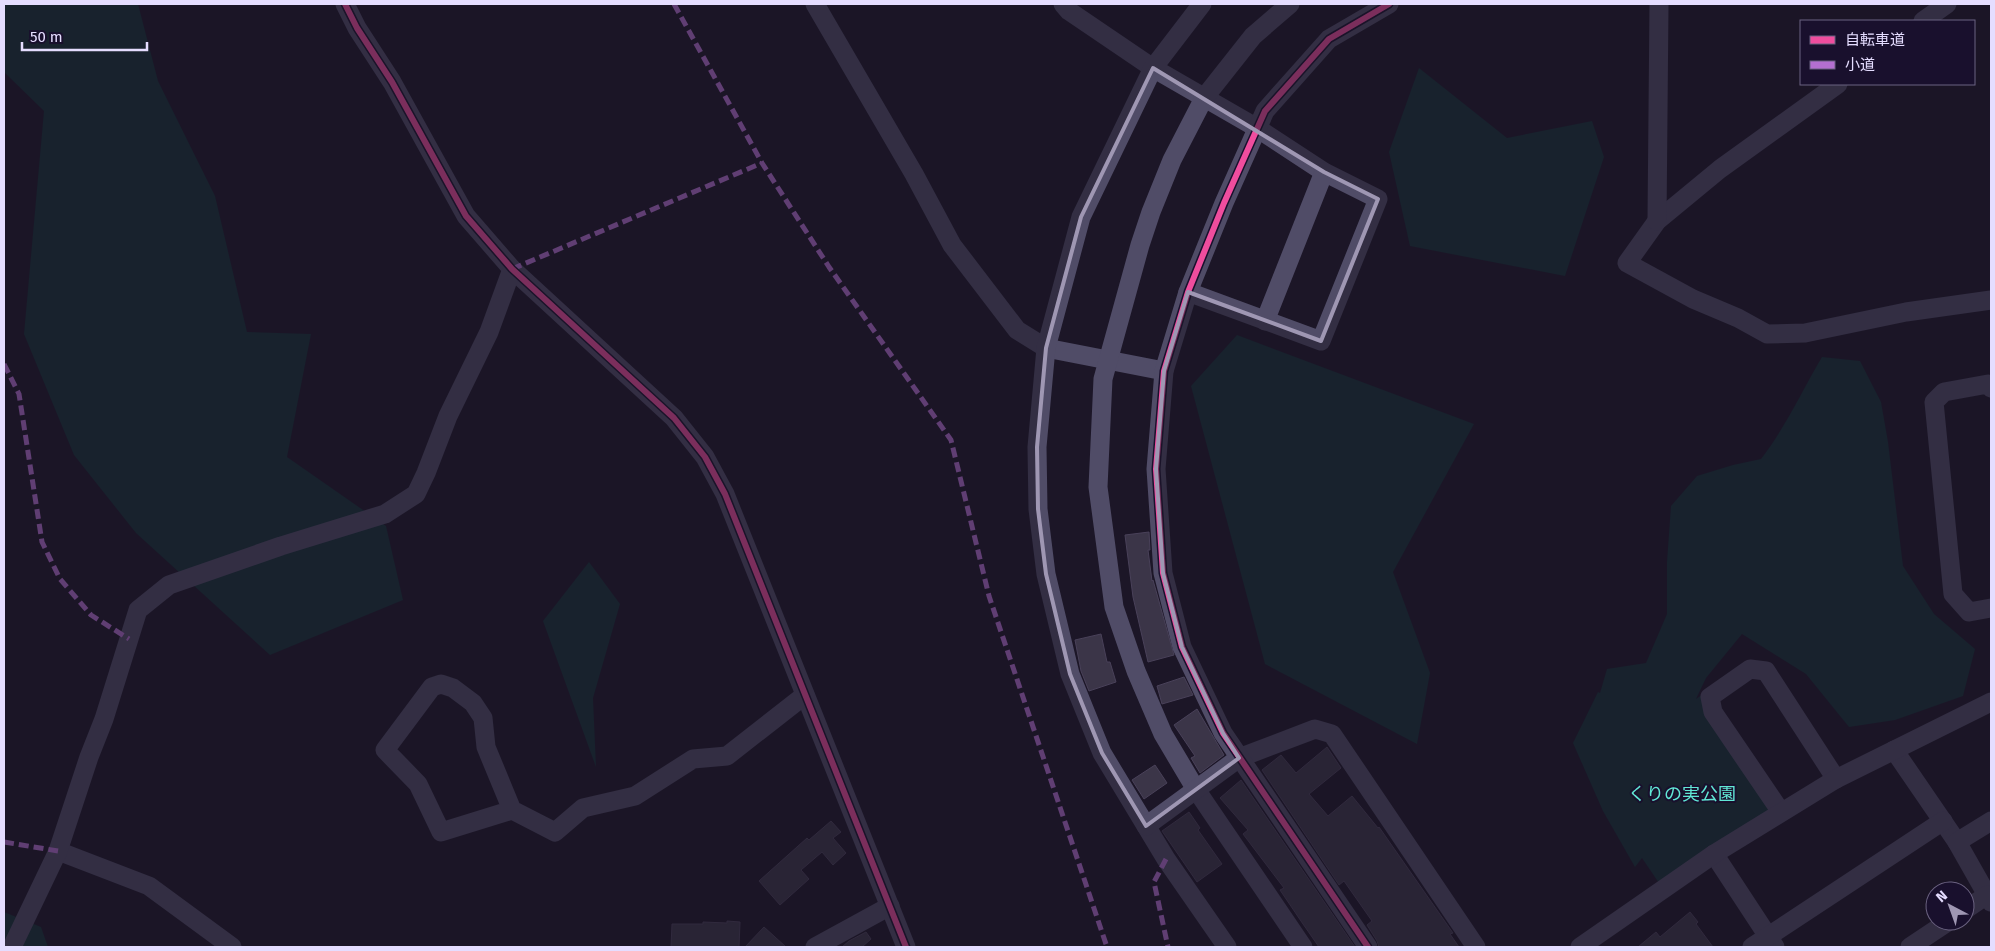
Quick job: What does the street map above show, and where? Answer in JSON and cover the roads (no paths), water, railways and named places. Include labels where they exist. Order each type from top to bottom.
[{"type":"street","points":[[345,4],[357,28],[392,82],[466,216],[512,269],[674,418],[705,457],[725,494],[906,947]]},
{"type":"street","points":[[815,4],[914,174],[952,245],[1017,330],[1046,348],[1164,371]]},
{"type":"street","points":[[1063,4],[1153,68],[1257,128],[1324,172],[1378,198],[1321,341],[1188,292]]},
{"type":"street","points":[[1202,4],[1153,68],[1081,218],[1046,348],[1037,447],[1038,509],[1046,574],[1070,674],[1102,753],[1166,859],[1227,947]]},
{"type":"street","points":[[1290,4],[1254,36],[1204,98],[1172,160],[1151,212],[1140,245],[1104,379],[1098,487],[1114,607],[1136,671],[1163,734],[1196,788],[1303,947]]},
{"type":"street","points":[[1368,947],[1223,733],[1182,647],[1163,573],[1156,470],[1164,371],[1188,292],[1224,202],[1265,112],[1329,39],[1389,4]]},
{"type":"street","points":[[1657,221],[1659,4]]},
{"type":"street","points":[[1924,20],[1947,4]]},
{"type":"street","points":[[1837,85],[1720,169],[1657,221],[1627,263],[1693,299],[1738,318],[1766,334],[1805,333],[1906,312],[1991,300]]},
{"type":"street","points":[[1265,321],[1324,172]]},
{"type":"street","points":[[12,947],[58,851],[89,757],[104,719],[138,610],[169,585],[281,546],[385,514],[416,494],[448,416],[489,332],[512,269]]},
{"type":"street","points":[[1991,388],[1988,384],[1944,392],[1934,402],[1952,594],[1969,612],[1991,608]]},
{"type":"street","points":[[1782,812],[1713,712],[1710,696],[1750,669],[1766,672],[1836,778]]},
{"type":"street","points":[[512,810],[441,832],[418,784],[385,750],[432,688],[442,684],[453,688],[473,703],[483,718],[486,747],[512,810],[554,832],[583,808],[635,796],[693,759],[727,756],[805,695]]},
{"type":"street","points":[[1580,947],[1714,854],[1836,778],[1991,702]]},
{"type":"street","points":[[1146,826],[1239,758],[1315,729],[1332,734],[1476,947]]},
{"type":"street","points":[[1894,750],[1957,842],[1989,898],[1975,905]]},
{"type":"street","points":[[1752,947],[1772,942],[1943,821]]},
{"type":"street","points":[[1957,842],[1991,821]]},
{"type":"street","points":[[58,851],[149,886],[232,947]]},
{"type":"street","points":[[1714,854],[1772,942]]},
{"type":"street","points":[[815,947],[890,906]]},
{"type":"street","points":[[1910,947],[1934,931]]},
{"type":"park label","name":"くりの実公園","points":[[1682,794]]}]
